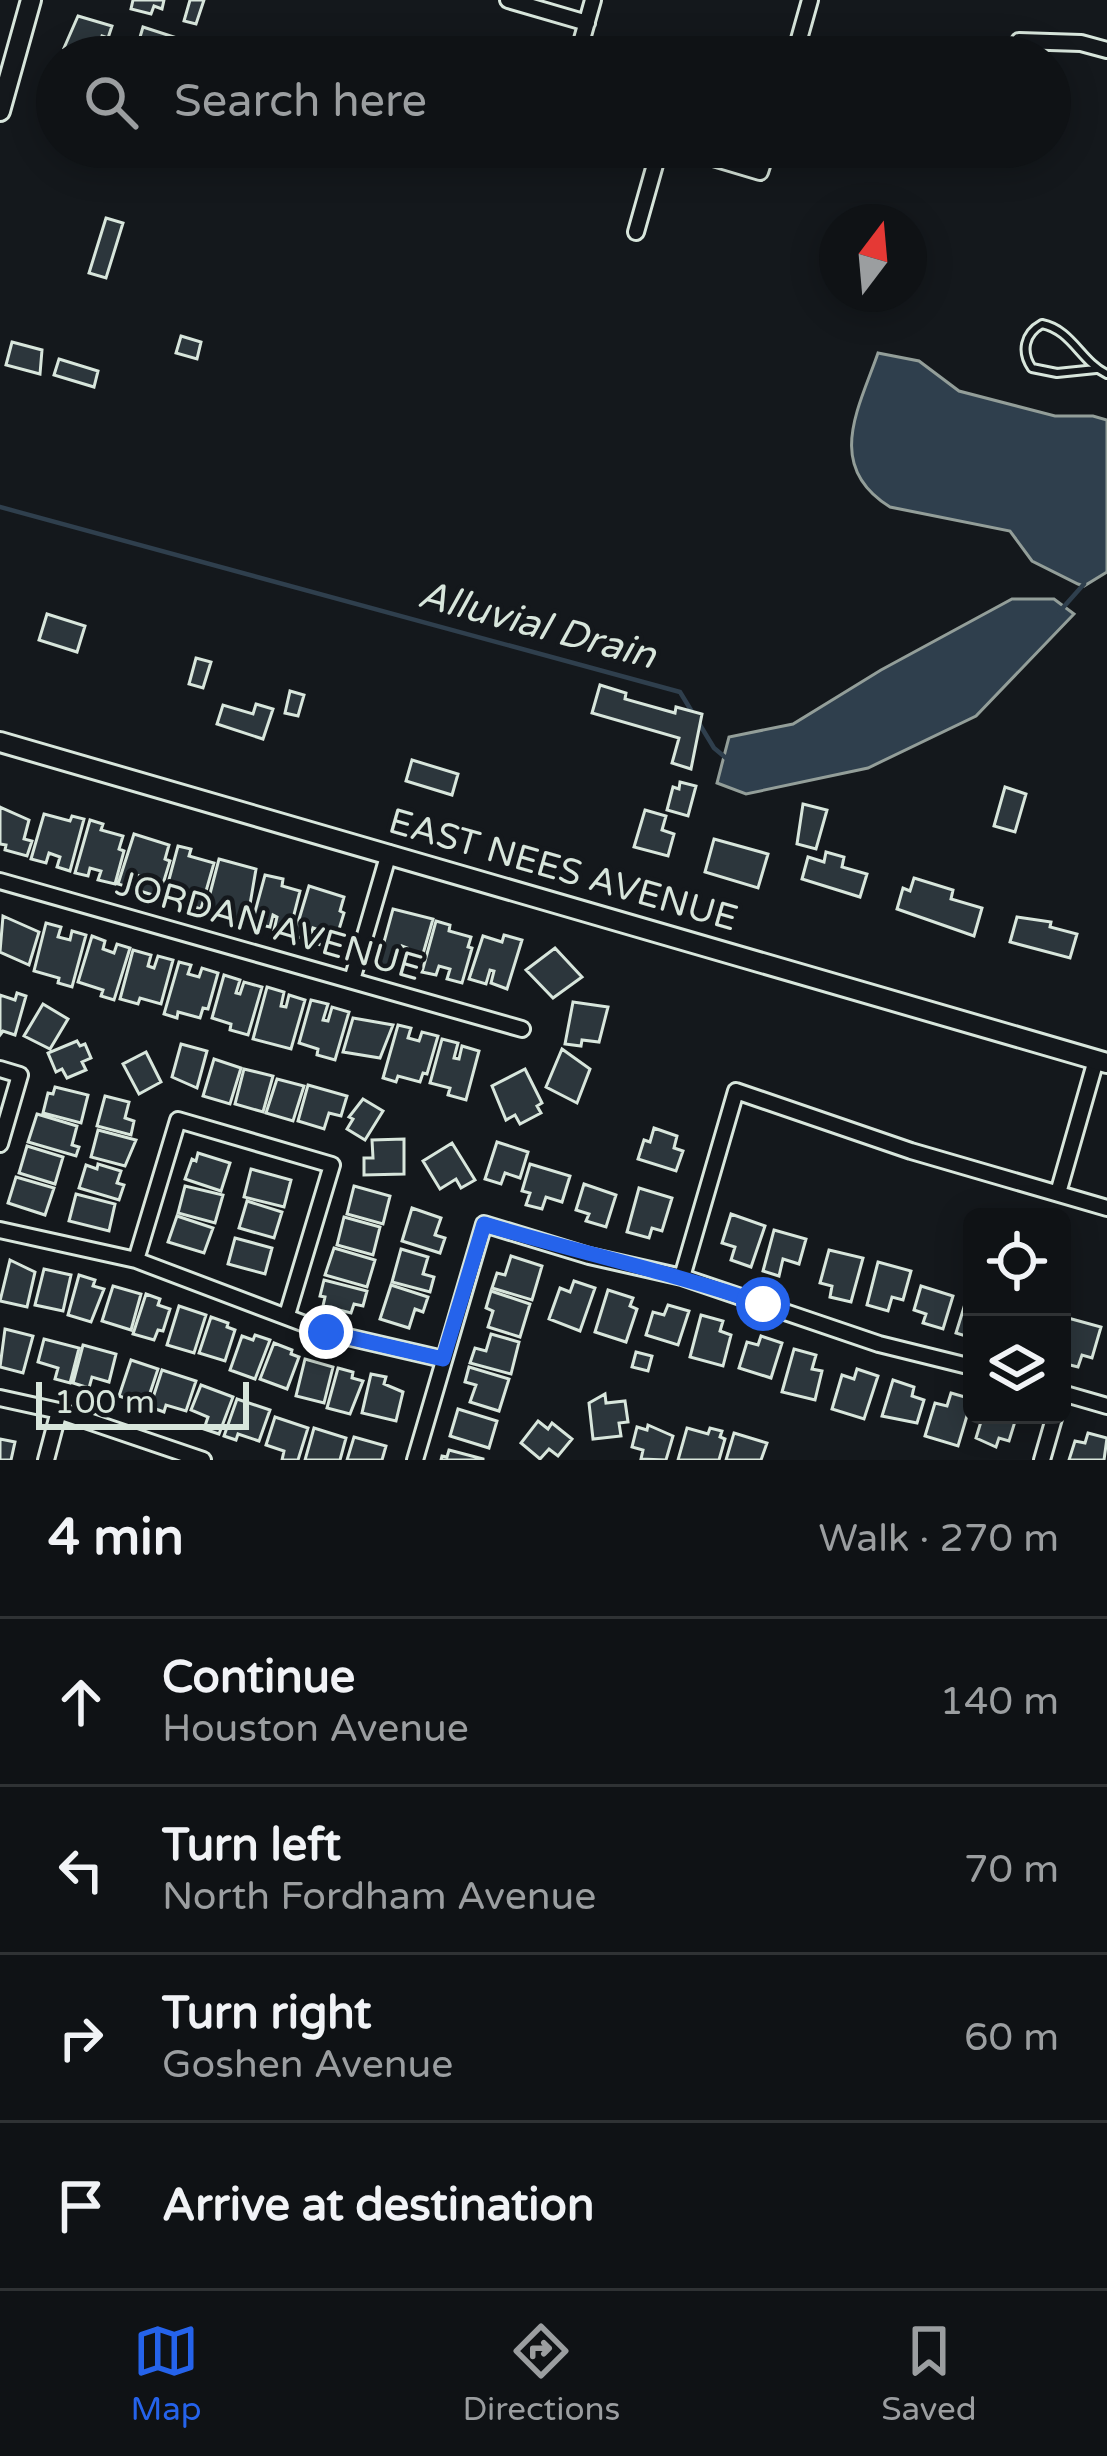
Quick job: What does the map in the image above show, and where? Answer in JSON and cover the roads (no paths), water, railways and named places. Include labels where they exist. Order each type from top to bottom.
[{"type":"main road","points":[[0,111],[6,70],[31,0]]},
{"type":"main road","name":"EAST NEES AVENUE","points":[[0,742],[1101,1062]]},
{"type":"street","points":[[508,0],[587,23]]},
{"type":"street","points":[[583,36],[593,0]]},
{"type":"street","points":[[800,36],[810,0]]},
{"type":"street","points":[[1071,43],[1107,50]]},
{"type":"street","points":[[636,232],[654,168]]},
{"type":"street","points":[[352,980],[389,854]]},
{"type":"street","name":"JORDAN AVENUE","points":[[0,881],[522,1029]]},
{"type":"street","points":[[1058,1193],[1101,1062]]},
{"type":"street","points":[[0,1069],[20,1075],[0,1144]]},
{"type":"street","points":[[682,1277],[736,1091],[911,1151],[1107,1208]]},
{"type":"street","points":[[136,1260],[178,1120],[332,1165],[287,1315]]},
{"type":"street","points":[[415,1460],[484,1224],[589,1256],[682,1277],[860,1338],[963,1365]]},
{"type":"street","points":[[0,1230],[136,1260],[351,1340],[443,1359]]},
{"type":"street","points":[[1071,1396],[1107,1406]]},
{"type":"street","points":[[0,1398],[59,1411],[203,1460]]},
{"type":"street","points":[[46,1460],[59,1411]]},
{"type":"street","points":[[1042,1460],[1052,1424]]},
{"type":"lane","points":[[1096,369],[1057,373],[1032,368],[1024,352],[1029,335],[1042,324],[1056,327],[1096,369],[1107,374]]},
{"type":"water","points":[[878,353],[919,361],[959,391],[1055,416],[1107,420],[1107,572],[1084,586],[1078,584],[1032,561],[1010,531],[890,507],[870,491],[852,455],[852,435]]},
{"type":"water","points":[[1012,599],[1054,599],[1074,614],[976,716],[868,768],[746,794],[717,783],[729,737],[793,724]]},
{"type":"waterway","name":"Alluvial Drain","points":[[0,507],[680,692],[714,748],[726,758]]},
{"type":"waterway","name":"Alluvial Drain","points":[[1060,611],[1084,584]]}]
